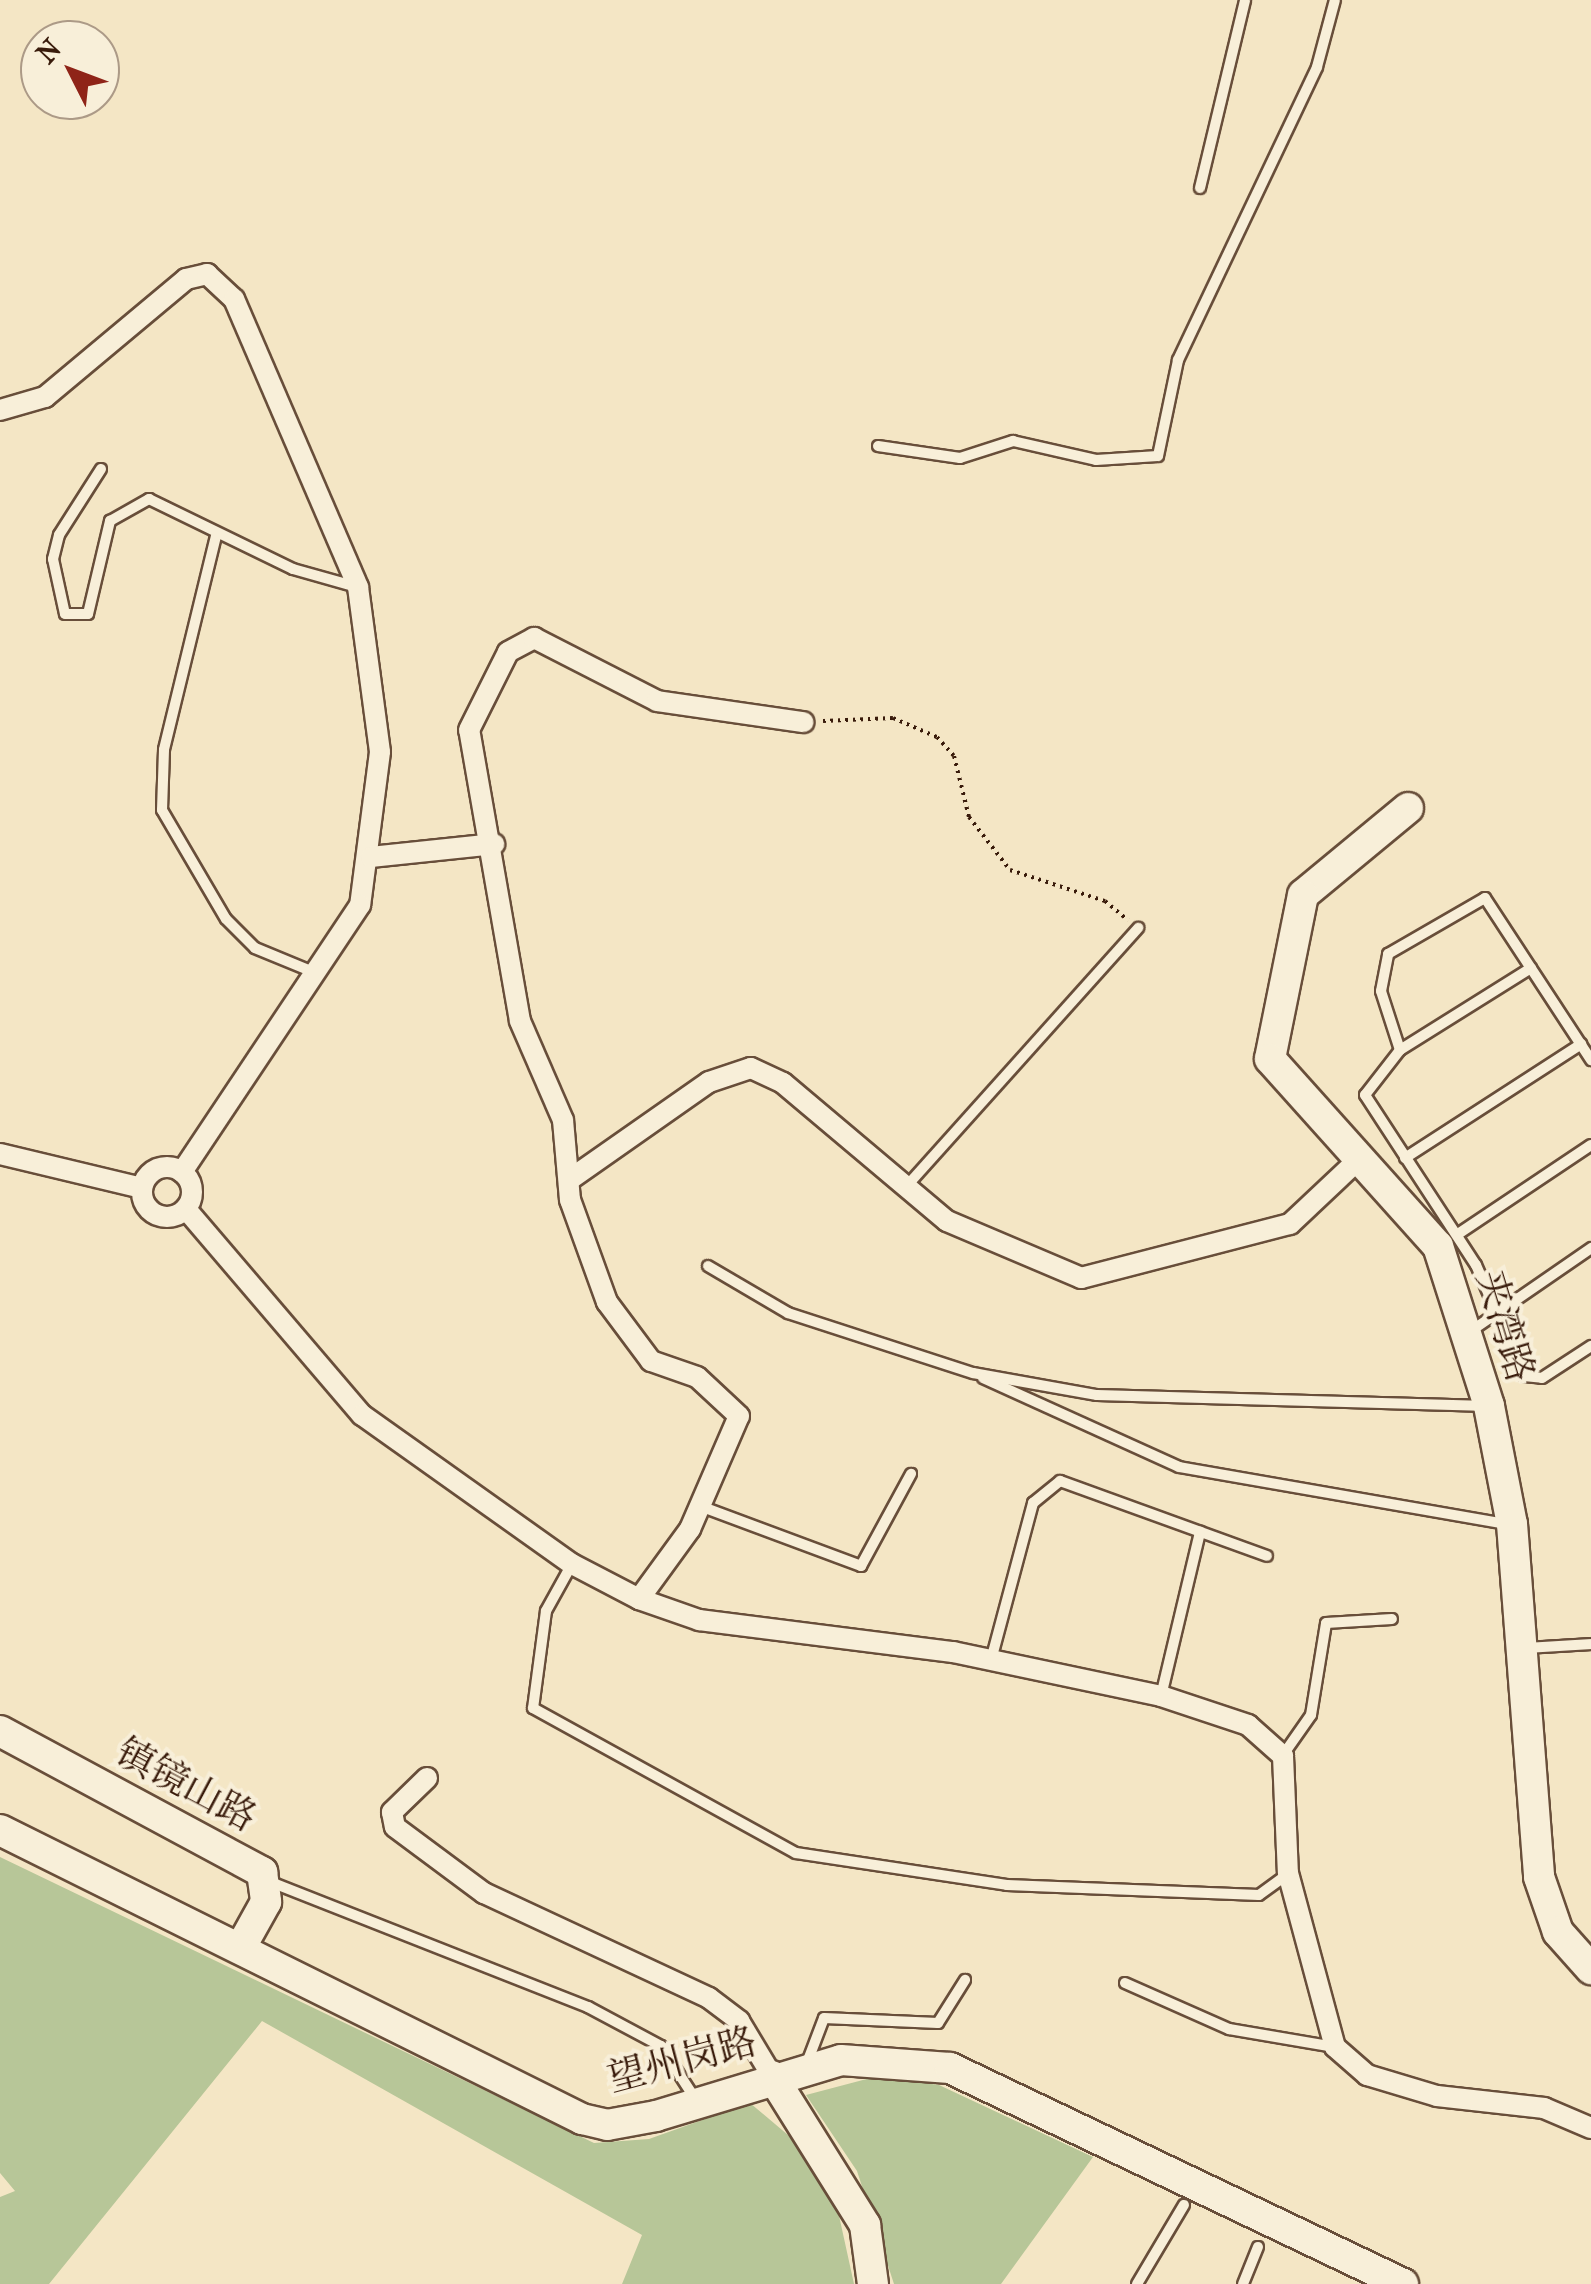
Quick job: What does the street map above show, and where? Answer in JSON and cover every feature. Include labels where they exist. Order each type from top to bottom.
[{"type":"street","points":[[0,410],[45,397],[186,279],[207,274],[234,299],[358,587],[380,752],[372,856],[360,904],[182,1172]]},
{"type":"street","points":[[638,1599],[675,1556],[740,1416],[696,1378],[640,1351],[607,1302],[569,1180],[563,1120],[520,1021],[494,844],[468,730],[519,640],[553,646],[657,701],[803,722]]},
{"type":"street","name":"夹湾路","points":[[1408,808],[1303,895],[1268,1041],[1287,1086],[1360,1157],[1438,1246],[1479,1325],[1488,1406],[1512,1524],[1538,1877],[1558,1932],[1591,1969]]},
{"type":"street","points":[[372,856],[494,844]]},
{"type":"street","points":[[569,1180],[708,1082],[750,1068],[782,1083],[903,1190],[1010,1255],[1081,1278],[1290,1224],[1360,1157]]},
{"type":"street","points":[[0,1154],[142,1188],[157,1215],[186,1208]]},
{"type":"street","points":[[142,1188],[158,1169],[182,1172]]},
{"type":"street","points":[[182,1172],[191,1186],[186,1208]]},
{"type":"street","points":[[186,1208],[362,1415],[572,1564],[638,1599],[698,1620],[991,1660],[1161,1696],[1248,1725],[1283,1756],[1288,1873],[1335,2047],[1367,2075],[1436,2096],[1544,2108],[1591,2128]]},
{"type":"street","name":"镇镜山路","points":[[0,1731],[239,1856],[267,1881],[241,1947]]},
{"type":"street","points":[[427,1778],[392,1812],[396,1827],[484,1893],[709,1998],[739,2021],[865,2226],[873,2284]]},
{"type":"street","name":"望州岗路","points":[[0,1830],[582,2119],[607,2125],[698,2103],[805,2068],[891,2059],[950,2068],[1393,2283]]},
{"type":"lane","points":[[1200,188],[1245,0]]},
{"type":"lane","points":[[878,446],[960,458],[1013,442],[1096,460],[1158,456],[1178,360],[1316,67],[1335,0]]},
{"type":"lane","points":[[101,469],[70,507],[53,559],[65,614],[88,614],[103,540],[128,504],[176,506],[216,536],[358,587]]},
{"type":"lane","points":[[216,536],[164,750],[162,810],[226,919],[255,948],[317,974]]},
{"type":"lane","points":[[1400,1050],[1381,991],[1388,954],[1468,901],[1485,898],[1591,1060]]},
{"type":"lane","points":[[903,1190],[1138,928]]},
{"type":"lane","points":[[1531,968],[1400,1050],[1366,1095],[1458,1234],[1479,1325],[1524,1376],[1542,1378],[1591,1346]]},
{"type":"lane","points":[[1405,1158],[1581,1044]]},
{"type":"lane","points":[[1458,1234],[1591,1145]]},
{"type":"lane","points":[[1479,1325],[1591,1248]]},
{"type":"lane","points":[[708,1266],[788,1314],[972,1373],[1179,1467],[1512,1524]]},
{"type":"lane","points":[[972,1373],[1097,1395],[1248,1404],[1488,1406]]},
{"type":"lane","points":[[700,1506],[862,1566],[911,1474]]},
{"type":"lane","points":[[991,1660],[1044,1488],[1060,1481],[1267,1556]]},
{"type":"lane","points":[[1161,1696],[1200,1532]]},
{"type":"lane","points":[[572,1564],[546,1611],[533,1708],[796,1852],[1007,1885],[1259,1895],[1288,1873]]},
{"type":"lane","points":[[1283,1756],[1311,1715],[1326,1623],[1392,1619]]},
{"type":"lane","points":[[1521,1648],[1591,1644]]},
{"type":"lane","points":[[267,1881],[588,2007],[661,2046],[698,2103]]},
{"type":"lane","points":[[805,2068],[824,2018],[938,2023],[965,1980]]},
{"type":"lane","points":[[1124,1983],[1229,2029],[1335,2047]]},
{"type":"lane","points":[[1137,2284],[1184,2206]]},
{"type":"lane","points":[[1242,2284],[1258,2247]]},
{"type":"path","points":[[803,722],[893,718],[937,737],[954,756],[969,818],[1010,870],[1106,901],[1138,928]]},
{"type":"green space","points":[[0,1857],[594,2143],[649,2139],[750,2103],[801,2146],[838,2211],[854,2284],[622,2284],[642,2235],[262,2021],[49,2284],[0,2284],[0,2197],[15,2191],[0,2173]]},
{"type":"green space","points":[[878,2076],[939,2085],[1093,2157],[1001,2284],[894,2284],[857,2171],[806,2095]]}]
